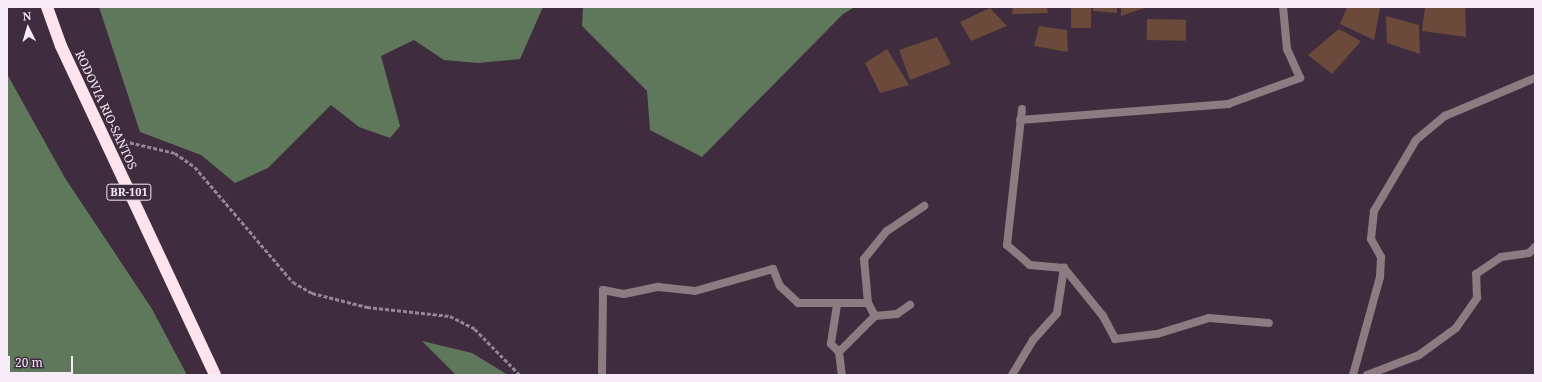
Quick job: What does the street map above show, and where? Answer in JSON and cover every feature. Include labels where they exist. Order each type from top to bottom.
[{"type":"highway","name":"RODOVIA RIO-SANTOS","points":[[47,7],[104,138],[215,375]]},
{"type":"street","points":[[1020,120],[1228,104],[1300,78],[1287,49],[1283,7]]},
{"type":"street","points":[[1353,375],[1380,277],[1381,257],[1371,239],[1374,211],[1416,140],[1445,116],[1535,78]]},
{"type":"street","points":[[1022,109],[1007,245],[1030,265],[1064,268],[1103,316],[1115,339],[1157,334],[1209,318],[1269,323]]},
{"type":"street","points":[[875,316],[868,303],[864,259],[887,231],[924,206]]},
{"type":"street","points":[[1367,375],[1419,355],[1456,328],[1477,298],[1476,274],[1501,257],[1529,253],[1535,247]]},
{"type":"street","points":[[1012,375],[1033,340],[1057,314],[1064,268]]},
{"type":"street","points":[[602,375],[603,290],[624,294],[658,287],[695,291],[773,270],[780,286],[798,303],[838,305],[868,303]]},
{"type":"street","points":[[838,305],[831,344],[839,352],[842,375]]},
{"type":"street","points":[[839,352],[875,316],[897,314],[910,305]]},
{"type":"path","points":[[104,138],[152,145],[175,153],[195,167],[293,282],[312,293],[367,308],[450,316],[474,329],[520,375]]},
{"type":"green space","points":[[99,7],[543,7],[520,59],[478,63],[444,60],[414,40],[381,56],[400,126],[390,138],[359,127],[331,105],[268,168],[235,183],[201,155],[140,132]]},
{"type":"green space","points":[[583,7],[855,7],[843,14],[702,157],[650,130],[647,91],[582,26]]},
{"type":"green space","points":[[7,74],[65,178],[152,309],[187,375],[7,375]]},
{"type":"green space","points":[[422,341],[472,353],[508,375],[456,375]]},
{"type":"building","points":[[1013,7],[1047,7],[1048,13],[1012,14]]},
{"type":"building","points":[[1071,7],[1091,7],[1091,28],[1071,28]]},
{"type":"building","points":[[1093,7],[1117,7],[1117,13],[1093,11]]},
{"type":"building","points":[[1121,7],[1147,7],[1121,16]]},
{"type":"building","points":[[1347,7],[1380,8],[1374,40],[1340,24]]},
{"type":"building","points":[[1425,7],[1465,7],[1466,37],[1422,31]]},
{"type":"building","points":[[990,8],[1007,26],[971,41],[960,22]]},
{"type":"building","points":[[1386,16],[1419,25],[1420,54],[1387,43]]},
{"type":"building","points":[[1147,19],[1186,20],[1186,41],[1147,40]]},
{"type":"building","points":[[1039,26],[1067,30],[1068,52],[1034,46]]},
{"type":"building","points":[[1339,29],[1361,41],[1332,74],[1308,55]]},
{"type":"building","points":[[937,37],[951,64],[910,80],[899,50]]},
{"type":"building","points":[[887,49],[909,85],[880,93],[865,63]]}]
